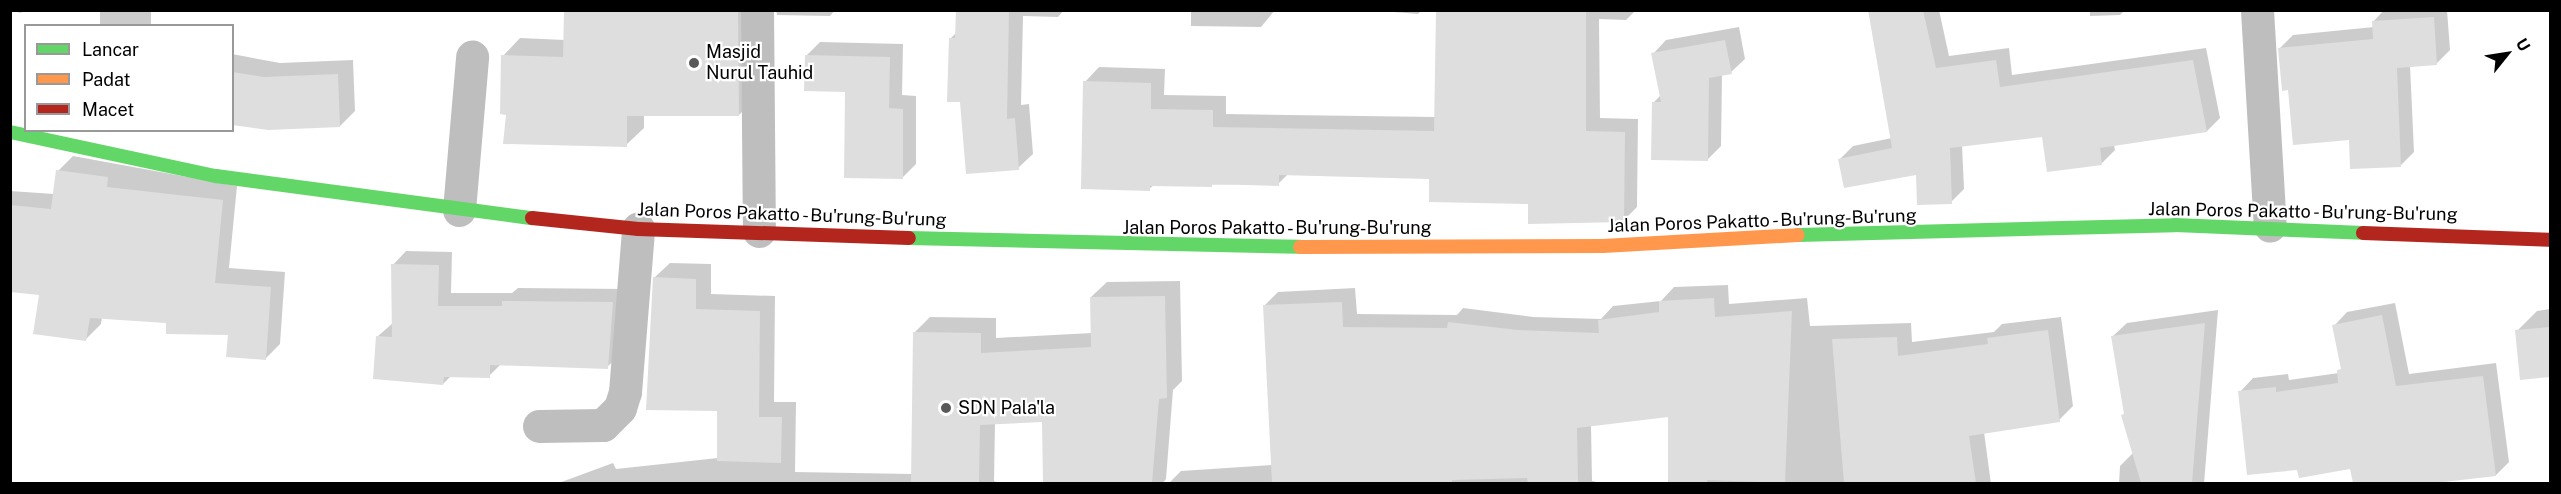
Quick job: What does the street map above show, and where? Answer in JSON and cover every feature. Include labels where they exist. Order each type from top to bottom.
[{"type":"main road","name":"Jalan Poros Pakatto - Bu'rung-Bu'rung","points":[[10,132],[216,176],[459,210],[638,229],[759,231],[1186,247],[1515,248],[1808,234],[2270,226],[2550,240]]},
{"type":"street","points":[[758,10],[759,231]]},
{"type":"street","points":[[2257,10],[2270,226]]},
{"type":"street","points":[[459,210],[472,57]]},
{"type":"street","points":[[539,426],[603,425],[620,408],[625,392],[638,229]]},
{"type":"building","points":[[738,10],[739,116],[627,116],[627,147],[503,144],[506,115],[500,114],[501,55],[563,57],[564,12]]},
{"type":"building","points":[[956,10],[1009,10],[1007,119],[1015,118],[1019,170],[966,174],[960,102],[947,102],[949,38],[955,38]]},
{"type":"building","points":[[1586,10],[1586,131],[1625,132],[1624,222],[1528,224],[1528,204],[1429,202],[1429,179],[1279,175],[1279,186],[1212,184],[1212,187],[1150,186],[1150,191],[1081,189],[1083,81],[1151,83],[1151,109],[1213,110],[1213,127],[1434,131],[1436,11]]},
{"type":"building","points":[[1868,10],[1923,10],[1936,68],[1996,60],[2000,87],[2193,60],[2207,132],[2100,148],[2102,165],[2047,172],[2042,137],[1950,148],[1952,204],[1917,205],[1916,175],[1844,188],[1838,159],[1892,148]]},
{"type":"building","points":[[2434,17],[2437,65],[2397,68],[2401,167],[2350,169],[2349,140],[2293,145],[2288,90],[2282,91],[2278,48],[2373,39],[2372,21]]},
{"type":"building","points":[[1725,40],[1732,74],[1709,78],[1708,161],[1651,160],[1652,102],[1661,102],[1651,53]]},
{"type":"building","points":[[805,55],[890,57],[889,108],[903,109],[903,179],[844,178],[845,92],[804,91]]},
{"type":"building","points":[[234,72],[264,77],[338,74],[340,127],[268,130],[234,125]]},
{"type":"building","points":[[56,170],[108,177],[107,187],[223,200],[215,283],[271,287],[266,360],[226,357],[228,335],[166,334],[166,323],[90,318],[86,341],[33,334],[39,295],[10,292],[10,205],[51,209]]},
{"type":"building","points":[[391,264],[439,265],[438,306],[502,306],[502,301],[613,302],[608,369],[490,365],[490,378],[444,377],[443,385],[373,379],[376,336],[392,337]]},
{"type":"building","points":[[653,277],[696,279],[696,309],[760,311],[759,417],[782,417],[781,463],[717,461],[717,411],[646,410]]},
{"type":"building","points":[[1165,296],[1167,398],[1159,399],[1152,483],[1043,483],[1042,422],[980,425],[979,483],[911,483],[913,332],[981,333],[981,353],[1091,347],[1090,297]]},
{"type":"building","points":[[1714,298],[1715,317],[1792,311],[1785,483],[1707,480],[1707,483],[1668,483],[1668,417],[1577,428],[1578,483],[1528,483],[1527,478],[1452,480],[1452,483],[1272,483],[1263,305],[1342,302],[1343,327],[1447,328],[1448,322],[1518,330],[1599,333],[1598,320],[1659,312],[1659,301]]},
{"type":"building","points":[[2382,315],[2396,386],[2483,376],[2496,476],[2435,483],[2353,483],[2350,469],[2299,478],[2297,470],[2247,475],[2238,391],[2276,387],[2276,392],[2338,383],[2337,370],[2341,369],[2332,325]]},
{"type":"building","points":[[2205,323],[2192,483],[2141,483],[2121,415],[2124,414],[2111,336]]},
{"type":"building","points":[[2550,327],[2550,377],[2520,380],[2515,330]]},
{"type":"building","points":[[2048,330],[2060,422],[1969,436],[1976,483],[1844,483],[1832,339],[1897,337],[1898,356],[1988,344],[1987,338]]},
{"type":"traffic: fast","points":[[10,132],[216,176],[532,218]]},
{"type":"traffic: fast","points":[[1798,235],[2175,225],[2363,233]]},
{"type":"traffic: fast","points":[[909,238],[1300,247]]},
{"type":"traffic: slow","points":[[1300,247],[1603,246],[1798,235]]},
{"type":"traffic: jam","points":[[532,218],[638,229],[909,238]]},
{"type":"traffic: jam","points":[[2363,233],[2550,240]]},
{"type":"place","name":"Masjid Nurul Tauhid","points":[[694,63]]},
{"type":"place","name":"SDN Pala'la","points":[[946,408]]}]
